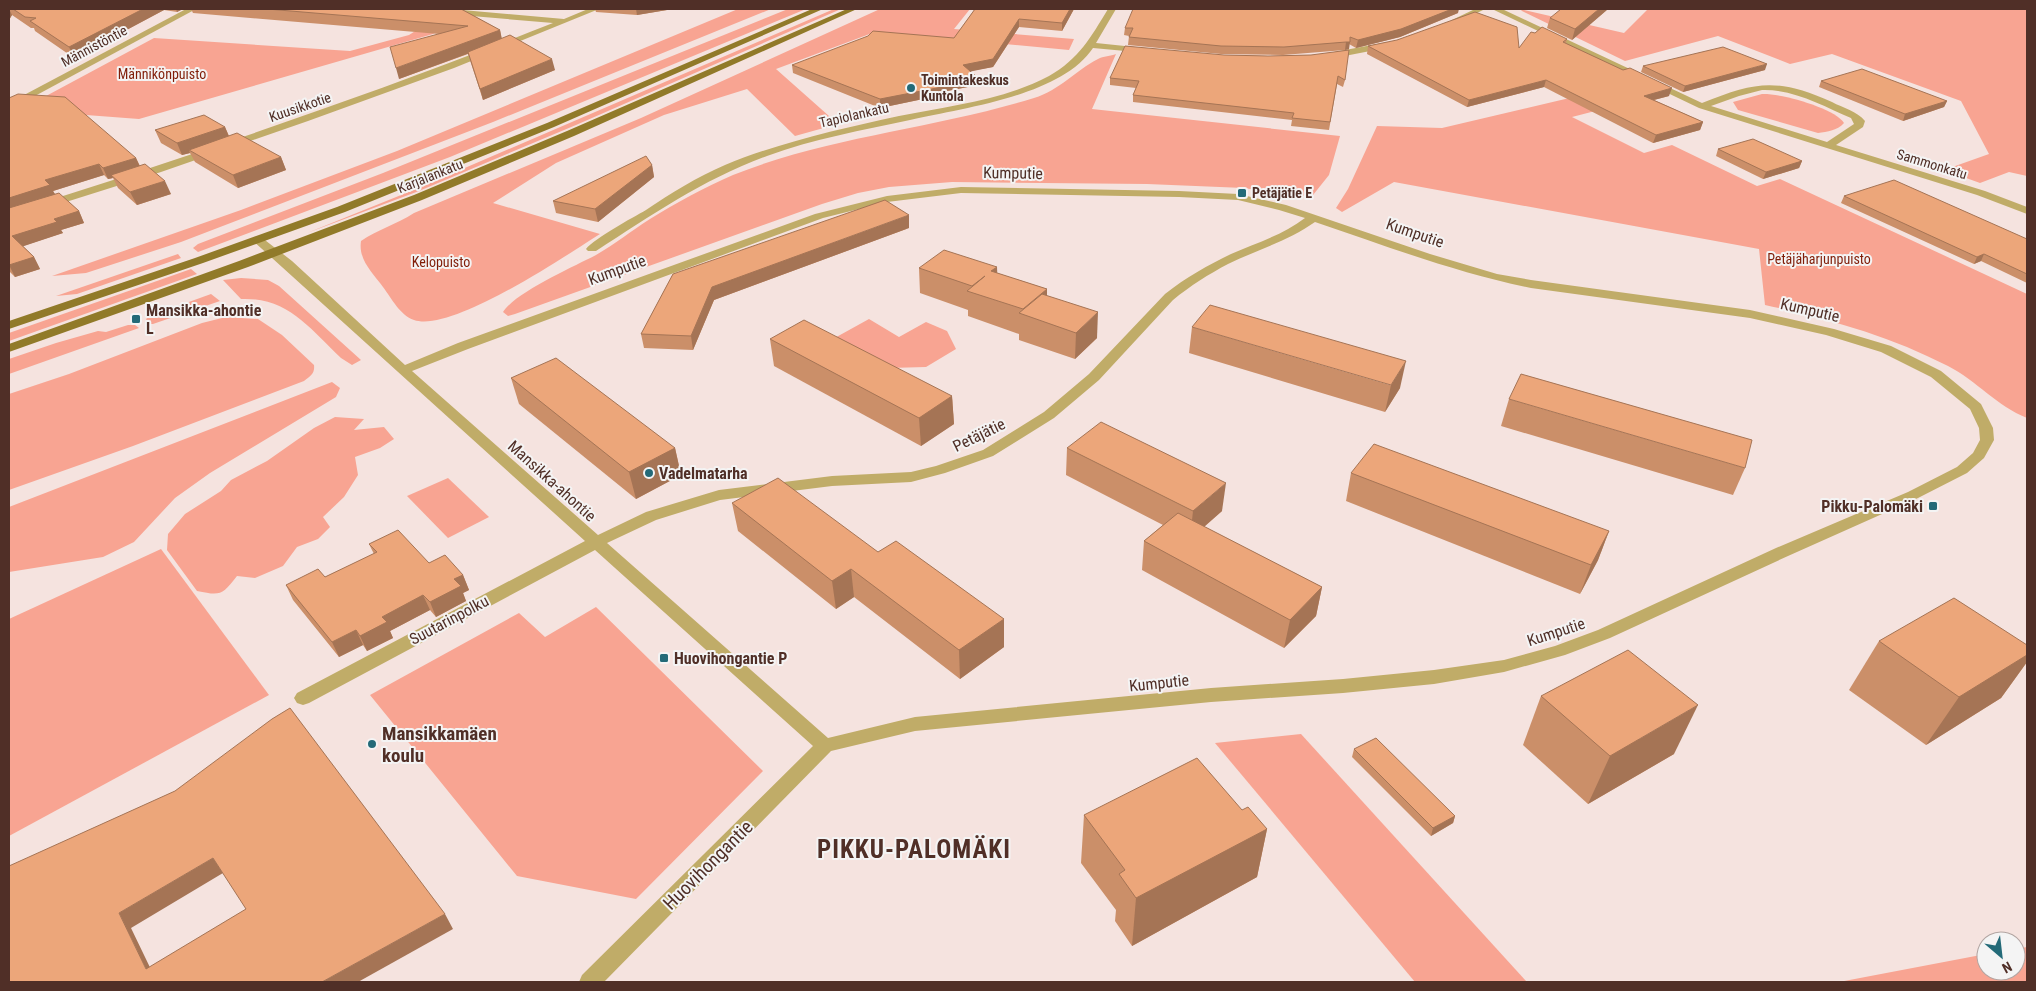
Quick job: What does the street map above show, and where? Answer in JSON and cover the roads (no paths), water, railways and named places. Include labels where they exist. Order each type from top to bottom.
[{"type":"main road","name":"Karjalankatu","points":[[9,325],[386,192],[545,127],[819,9]]},
{"type":"main road","name":"Karjalankatu","points":[[9,348],[274,253],[414,199],[570,134],[853,9]]},
{"type":"street","name":"Männistöntie","points":[[9,107],[192,9]]},
{"type":"street","name":"Kuusikkotie","points":[[9,217],[191,159],[327,112],[464,62],[595,9]]},
{"type":"street","name":"Tapiolankatu","points":[[592,249],[689,187],[727,168],[766,153],[828,135],[1018,92],[1053,77],[1069,66],[1091,46],[1112,9]]},
{"type":"street","points":[[1449,23],[1481,9]]},
{"type":"street","name":"Sammonkatu","points":[[1496,9],[1702,106],[1981,193],[2027,211]]},
{"type":"street","points":[[441,11],[564,21]]},
{"type":"street","points":[[1318,57],[1365,51],[1396,43]]},
{"type":"street","points":[[1091,46],[1150,51]]},
{"type":"street","points":[[1702,106],[1759,88],[1770,87],[1796,92],[1854,116],[1860,121],[1859,125],[1827,146]]},
{"type":"street","name":"Kumputie","points":[[403,370],[463,346],[817,216],[862,203],[925,192],[980,190],[1203,194],[1260,201],[1495,277],[1531,284],[1750,314],[1829,332],[1886,349],[1936,374],[1956,389],[1976,408],[1986,428],[1987,440],[1979,455],[1962,470],[1913,495],[1782,552],[1657,611],[1559,651],[1504,666],[1434,677],[1212,695],[915,724],[855,737],[825,746]]},
{"type":"street","name":"Petäjätie","points":[[595,543],[651,516],[700,499],[832,481],[911,477],[940,470],[988,453],[1049,414],[1094,377],[1169,297],[1181,287],[1224,262],[1294,231],[1314,217]]},
{"type":"street","name":"Mansikka-ahontie","points":[[257,239],[595,543],[825,746]]},
{"type":"street","name":"Suutarinpolku","points":[[303,698],[595,543]]},
{"type":"street","name":"Huovihongantie","points":[[590,982],[825,746]]},
{"type":"place","name":"Toimintakeskus Kuntola","points":[[911,88]]},
{"type":"place","name":"Petäjätie E","points":[[1242,193]]},
{"type":"place","name":"Mansikka-ahontie L","points":[[136,319]]},
{"type":"place","name":"Vadelmatarha","points":[[649,473]]},
{"type":"place","name":"Pikku-Palomäki","points":[[1933,506]]},
{"type":"place","name":"Huovihongantie P","points":[[664,658]]},
{"type":"place","name":"Mansikkamäen koulu","points":[[372,744]]},
{"type":"district","name":"PIKKU-PALOMÄKI","points":[[914,849]]},
{"type":"park label","name":"Männikönpuisto","points":[[162,74]]},
{"type":"park label","name":"Petäjäharjunpuisto","points":[[1819,259]]},
{"type":"park label","name":"Kelopuisto","points":[[441,262]]}]
